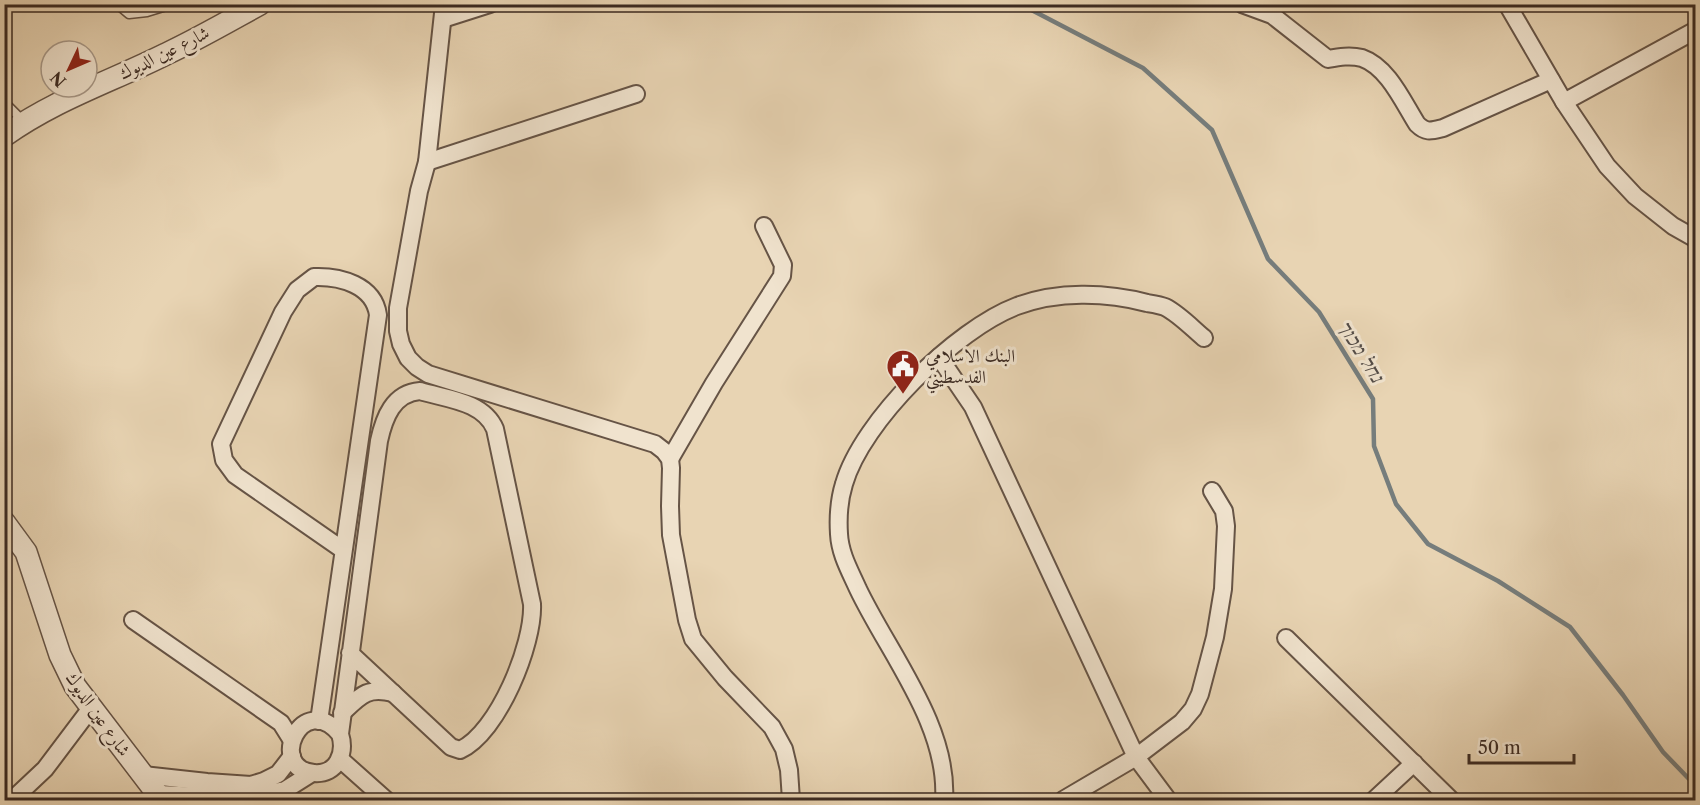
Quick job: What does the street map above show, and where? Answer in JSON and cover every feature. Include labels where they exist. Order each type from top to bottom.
[{"type":"street","name":"شارع عين الديوك","points":[[4,136],[62,100],[165,55],[260,4]]},
{"type":"street","points":[[490,4],[444,12],[427,162],[419,191],[398,308],[398,331],[401,344],[408,358],[428,374],[655,444],[670,459]]},
{"type":"street","points":[[1242,4],[1272,15],[1328,59],[1348,56],[1374,64],[1388,79],[1417,124],[1429,132],[1443,128],[1551,80]]},
{"type":"street","points":[[1507,4],[1564,102],[1607,166],[1628,189],[1673,226],[1695,239]]},
{"type":"street","points":[[1564,102],[1695,30]]},
{"type":"street","points":[[427,162],[636,94]]},
{"type":"street","points":[[764,226],[783,265],[782,276],[714,383],[670,459],[671,535],[687,620],[693,639],[725,678],[772,728],[784,749],[789,770],[791,801]]},
{"type":"street","points":[[319,721],[378,315],[369,293],[338,280],[314,277],[302,284],[283,312],[221,444],[224,460],[235,475],[343,550]]},
{"type":"street","points":[[944,801],[945,789],[940,756],[928,719],[845,560],[839,537],[841,501],[844,484],[853,462],[895,402],[939,357],[963,337],[1004,312],[1033,301],[1113,296],[1165,308],[1204,338]]},
{"type":"street","points":[[939,357],[973,407],[1136,757],[1168,801]]},
{"type":"street","points":[[339,735],[350,653],[379,441],[384,419],[392,405],[402,396],[413,392],[473,406],[491,419],[495,429],[532,604],[530,630],[518,668],[500,706],[480,736],[469,746],[460,750],[451,747],[350,653]]},
{"type":"street","points":[[1063,801],[1136,757],[1182,722],[1193,709],[1200,694],[1215,638],[1223,589],[1224,511],[1212,491]]},
{"type":"street","name":"شارع عين الديوك","points":[[4,522],[26,552],[60,656],[75,686],[160,797]]},
{"type":"street","points":[[133,620],[281,723],[291,739],[292,756],[297,764],[312,773]]},
{"type":"street","points":[[1286,638],[1451,801]]},
{"type":"street","points":[[342,713],[362,694],[380,690],[393,693]]},
{"type":"street","points":[[12,801],[45,769],[91,708]]},
{"type":"street","points":[[160,797],[242,798],[285,790],[312,773],[328,771],[340,759],[342,742],[339,735],[327,723],[319,721],[302,725],[291,739]]},
{"type":"street","points":[[143,775],[251,785],[264,782],[278,774],[292,756]]},
{"type":"street","points":[[340,759],[386,801]]},
{"type":"street","points":[[1374,801],[1414,763]]},
{"type":"lane","points":[[117,4],[129,14],[147,12],[173,4]]},
{"type":"lane","points":[[4,102],[24,122]]},
{"type":"waterway","name":"נחל מכוך","points":[[1020,4],[1143,68],[1212,130],[1268,259],[1319,312],[1373,399],[1374,446],[1396,504],[1428,544],[1498,581],[1570,627],[1623,695],[1663,752],[1690,780],[1696,780]]},
{"type":"place","name":"البنك الاسلامي الفدسطيني","points":[[903,395]]}]
